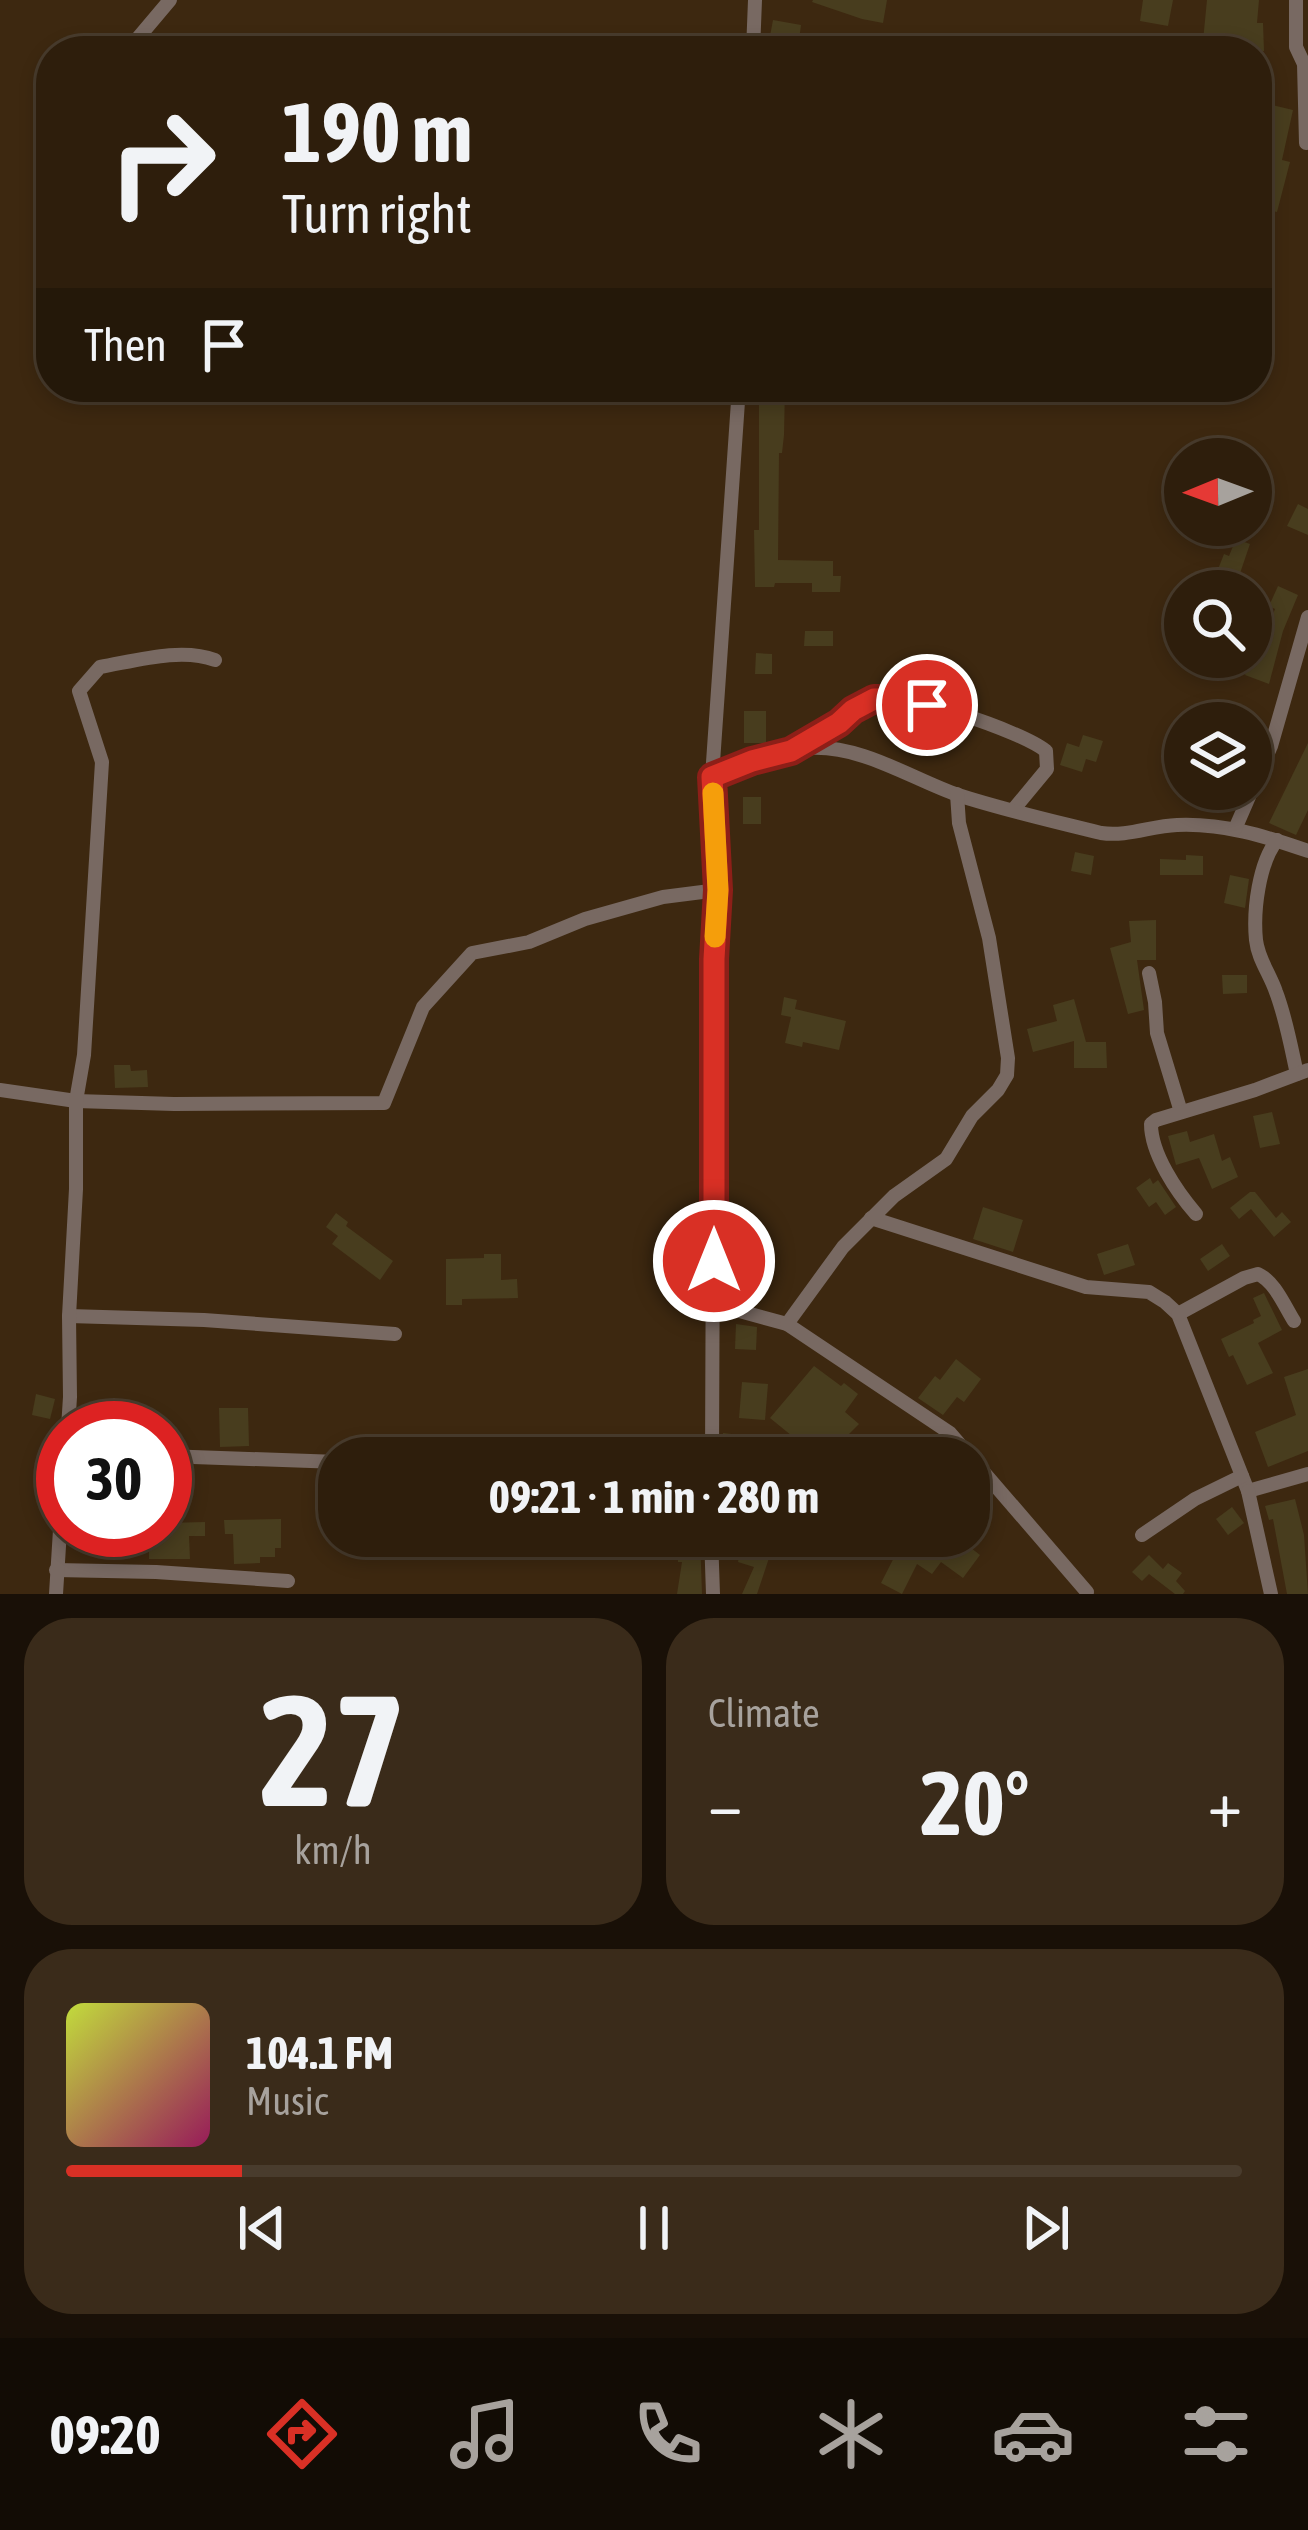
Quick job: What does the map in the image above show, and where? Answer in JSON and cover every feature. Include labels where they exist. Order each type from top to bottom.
[{"type":"street","points":[[140,36],[170,0]]},
{"type":"street","points":[[754,36],[755,0]]},
{"type":"street","points":[[1296,0],[1295,47],[1304,64],[1306,143]]},
{"type":"street","points":[[712,1437],[718,890],[712,777],[738,402]]},
{"type":"street","points":[[1234,829],[1271,746],[1308,616]]},
{"type":"street","points":[[70,1401],[76,1100],[84,1055],[102,761],[79,692],[100,667],[169,656],[202,655],[215,660]]},
{"type":"street","points":[[791,751],[874,699],[927,705],[996,727],[1046,751],[1047,770],[1013,810]]},
{"type":"street","points":[[712,777],[752,761],[812,748],[872,759],[958,794],[1114,835],[1171,825],[1234,829],[1308,851]]},
{"type":"street","points":[[787,1324],[843,1247],[894,1196],[946,1159],[973,1116],[1007,1076],[989,938],[958,824],[958,794]]},
{"type":"street","points":[[1196,1214],[1176,1190],[1150,1124],[1303,1072],[1256,939],[1262,870],[1277,840]]},
{"type":"street","points":[[0,1090],[76,1100],[174,1104],[384,1102],[423,1006],[472,953],[529,942],[663,896],[718,890]]},
{"type":"street","points":[[1149,973],[1157,1033],[1180,1112]]},
{"type":"street","points":[[872,1218],[1086,1287],[1149,1292],[1178,1314],[1245,1483],[1271,1594]]},
{"type":"street","points":[[1178,1314],[1258,1274],[1273,1286],[1294,1321]]},
{"type":"street","points":[[714,1304],[787,1324],[950,1433],[1087,1592]]},
{"type":"street","points":[[68,1316],[226,1321],[394,1334]]},
{"type":"street","points":[[192,1457],[318,1461]]},
{"type":"street","points":[[1142,1535],[1195,1499],[1245,1483],[1308,1474]]},
{"type":"street","points":[[56,1594],[57,1557]]},
{"type":"street","points":[[712,1557],[713,1594]]},
{"type":"street","points":[[56,1570],[288,1582]]},
{"type":"building","points":[[813,0],[887,0],[883,23]]},
{"type":"building","points":[[1143,0],[1173,0],[1168,26],[1140,21]]},
{"type":"building","points":[[1207,0],[1259,0],[1257,23],[1263,23],[1263,36],[1203,36]]},
{"type":"building","points":[[773,20],[801,25],[800,36],[770,36]]},
{"type":"building","points":[[1272,105],[1293,110],[1282,160],[1290,162],[1277,212],[1272,211]]},
{"type":"building","points":[[759,402],[785,402],[778,560],[833,561],[833,576],[841,576],[840,592],[812,592],[812,583],[755,587],[754,530],[759,530]]},
{"type":"building","points":[[1298,504],[1308,509],[1308,535],[1287,526]]},
{"type":"building","points":[[1233,546],[1249,546],[1241,570],[1218,570],[1224,554],[1229,556]]},
{"type":"building","points":[[1278,586],[1298,595],[1272,673],[1275,609],[1272,599]]},
{"type":"building","points":[[805,631],[833,631],[833,646],[804,646]]},
{"type":"building","points":[[756,653],[772,654],[772,674],[755,674]]},
{"type":"building","points":[[744,711],[766,711],[766,743],[744,743]]},
{"type":"building","points":[[1083,735],[1103,741],[1096,762],[1086,759],[1082,772],[1060,765],[1067,743],[1079,747]]},
{"type":"building","points":[[1308,743],[1308,810],[1296,835],[1269,823]]},
{"type":"building","points":[[743,797],[761,797],[761,824],[743,824]]},
{"type":"building","points":[[1075,852],[1094,856],[1091,875],[1071,871]]},
{"type":"building","points":[[1186,855],[1203,856],[1203,875],[1160,875],[1160,859],[1186,860]]},
{"type":"building","points":[[1230,875],[1249,879],[1245,908],[1224,903]]},
{"type":"building","points":[[1156,920],[1156,960],[1137,960],[1144,1010],[1128,1014],[1110,948],[1131,942],[1129,921]]},
{"type":"building","points":[[1222,975],[1247,975],[1247,993],[1223,994]]},
{"type":"building","points":[[784,997],[797,1000],[795,1009],[846,1021],[839,1050],[785,1043],[791,1017],[781,1015]]},
{"type":"building","points":[[1074,999],[1086,1042],[1106,1042],[1107,1068],[1074,1068],[1074,1041],[1033,1052],[1027,1029],[1057,1021],[1053,1005]]},
{"type":"building","points":[[114,1065],[147,1070],[148,1087],[115,1088]]},
{"type":"building","points":[[1272,1112],[1280,1144],[1260,1148],[1253,1116]]},
{"type":"building","points":[[1187,1131],[1190,1142],[1214,1134],[1222,1161],[1230,1157],[1238,1177],[1212,1189],[1199,1158],[1176,1165],[1168,1136]]},
{"type":"building","points":[[1150,1178],[1153,1184],[1158,1180],[1176,1207],[1165,1215],[1156,1202],[1149,1207],[1136,1188]]},
{"type":"building","points":[[1250,1192],[1276,1218],[1282,1212],[1291,1222],[1274,1237],[1251,1209],[1239,1219],[1230,1208]]},
{"type":"building","points":[[983,1207],[1023,1220],[1013,1252],[973,1239]]},
{"type":"building","points":[[336,1213],[393,1261],[380,1280],[332,1244],[338,1236],[326,1227]]},
{"type":"building","points":[[1128,1244],[1135,1265],[1104,1275],[1097,1254]]},
{"type":"building","points":[[1222,1244],[1230,1256],[1208,1271],[1200,1259]]},
{"type":"building","points":[[484,1254],[501,1254],[501,1280],[517,1279],[518,1298],[462,1299],[462,1305],[446,1305],[446,1259],[484,1258]]},
{"type":"building","points":[[1264,1293],[1282,1330],[1258,1343],[1273,1373],[1247,1385],[1221,1339],[1261,1316],[1253,1298]]},
{"type":"building","points":[[736,1324],[757,1327],[756,1350],[735,1349]]},
{"type":"building","points":[[956,1359],[981,1379],[964,1402],[957,1397],[943,1415],[918,1398]]},
{"type":"building","points":[[814,1366],[858,1394],[845,1412],[859,1424],[846,1437],[793,1437],[770,1418]]},
{"type":"building","points":[[1308,1369],[1308,1451],[1268,1467],[1255,1432],[1296,1415],[1284,1377]]},
{"type":"building","points":[[742,1382],[768,1384],[765,1420],[739,1418]]},
{"type":"building","points":[[36,1394],[55,1399],[36,1401],[36,1416],[32,1415]]},
{"type":"building","points":[[219,1408],[248,1408],[249,1446],[220,1447]]},
{"type":"building","points":[[1295,1499],[1304,1535],[1308,1594],[1287,1594],[1273,1519],[1269,1520],[1265,1506]]},
{"type":"building","points":[[1232,1507],[1244,1523],[1228,1535],[1216,1519]]},
{"type":"building","points":[[281,1519],[281,1548],[275,1548],[275,1557],[234,1564],[233,1534],[225,1534],[224,1520]]},
{"type":"building","points":[[192,1522],[205,1522],[205,1536],[192,1536]]},
{"type":"building","points":[[1149,1555],[1163,1569],[1168,1563],[1182,1573],[1176,1581],[1183,1594],[1175,1594],[1149,1574],[1142,1581],[1132,1572]]},
{"type":"building","points":[[678,1557],[701,1557],[702,1594],[677,1594],[682,1562]]},
{"type":"building","points":[[739,1557],[769,1557],[757,1594],[742,1594],[754,1567],[738,1562]]},
{"type":"building","points":[[894,1557],[979,1557],[963,1578],[941,1562],[932,1574],[917,1564],[902,1594],[881,1583]]},
{"type":"slow traffic","points":[[713,793],[718,890],[715,937]]},
{"type":"route","points":[[714,1261],[718,890],[712,777],[791,751],[874,699],[927,705]]}]
